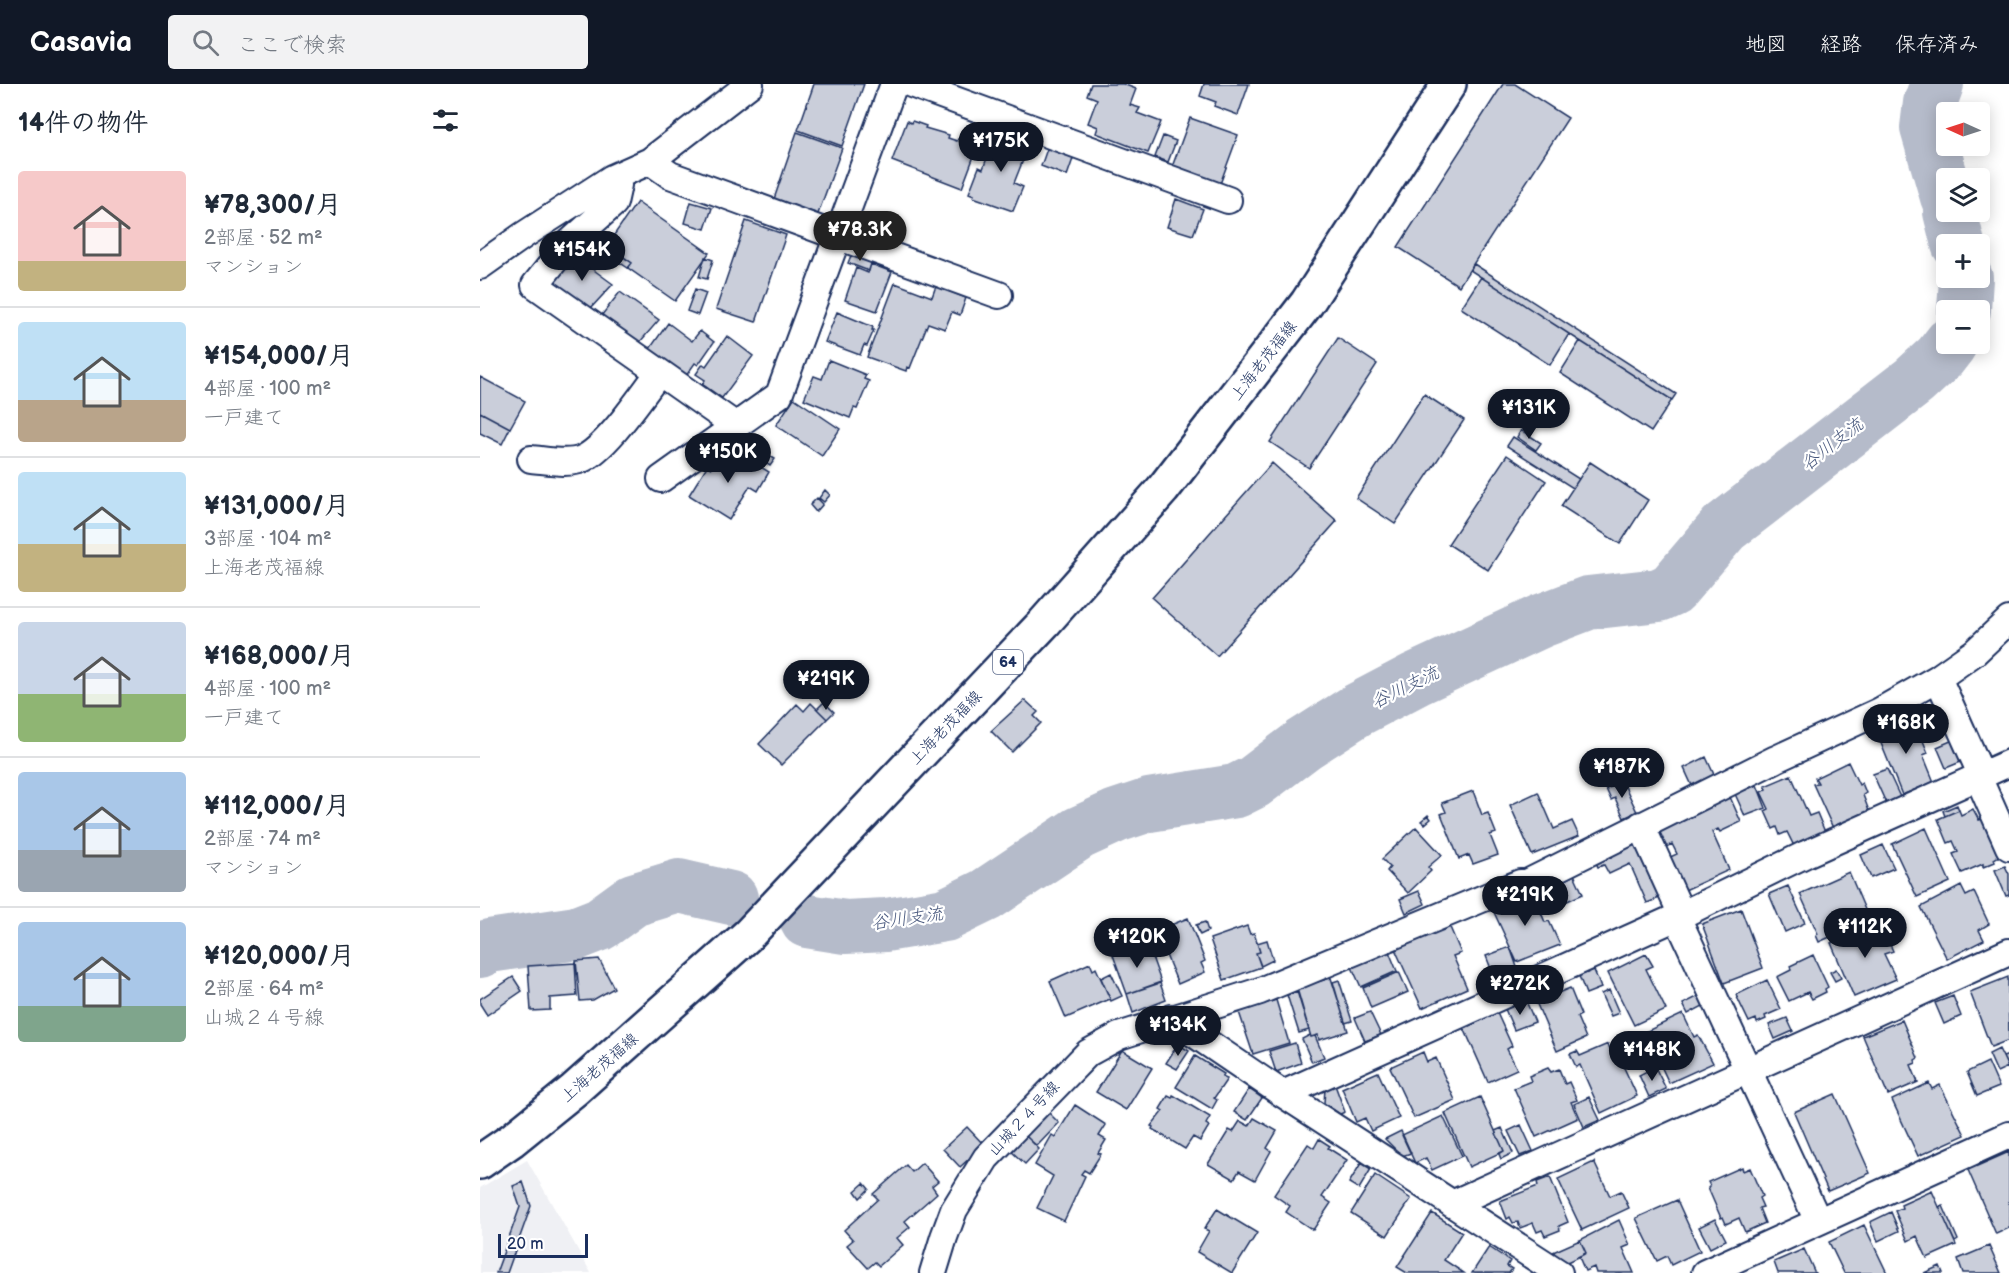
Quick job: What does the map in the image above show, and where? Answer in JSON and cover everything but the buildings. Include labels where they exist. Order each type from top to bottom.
[{"type":"main road","name":"上海老茂福線","points":[[480,1162],[512,1140],[574,1090],[748,935],[1044,623],[1163,489],[1307,303],[1449,84]]},
{"type":"street","points":[[480,266],[612,178],[650,161],[750,84]]},
{"type":"street","points":[[661,479],[779,395],[894,84]]},
{"type":"street","points":[[911,84],[1228,200]]},
{"type":"street","points":[[650,161],[670,175],[999,295]]},
{"type":"street","points":[[612,178],[618,185],[614,202],[568,244],[535,285],[736,426]]},
{"type":"street","points":[[531,459],[572,461],[581,459],[607,439],[659,373]]},
{"type":"street","name":"山城２４号線","points":[[933,1273],[954,1210],[986,1158],[1000,1141],[1088,1053],[1119,1036],[1260,991],[1498,892],[1527,883],[1776,759],[1880,711],[1938,678],[1975,652],[2009,620]]},
{"type":"street","points":[[1938,678],[2009,847]]},
{"type":"street","points":[[1283,1094],[1680,916],[1806,854],[2009,763]]},
{"type":"street","points":[[1641,825],[1818,1221]]},
{"type":"street","points":[[1452,1204],[2009,952]]},
{"type":"street","points":[[1171,1018],[1283,1094],[1559,1273]]},
{"type":"street","points":[[1705,1273],[2009,1135]]},
{"type":"shaded area","points":[[527,1160],[591,1273],[480,1273],[480,1188]]},
{"type":"waterway","name":"谷川支流","points":[[1937,84],[1930,103],[1927,128],[1939,168]]},
{"type":"waterway","name":"谷川支流","points":[[1952,222],[1956,234]]},
{"type":"waterway","name":"谷川支流","points":[[1965,288],[1965,300]]},
{"type":"waterway","name":"谷川支流","points":[[807,921],[845,927],[886,925],[945,915],[986,895],[1079,833],[1116,816],[1149,805],[1236,791],[1254,782],[1304,744],[1357,710],[1416,679],[1541,621],[1588,603],[1659,595],[1672,589],[1724,528],[1914,381],[1942,354]]},
{"type":"waterway","points":[[480,951],[489,946],[577,933],[600,924],[633,900],[679,886],[731,898]]}]
